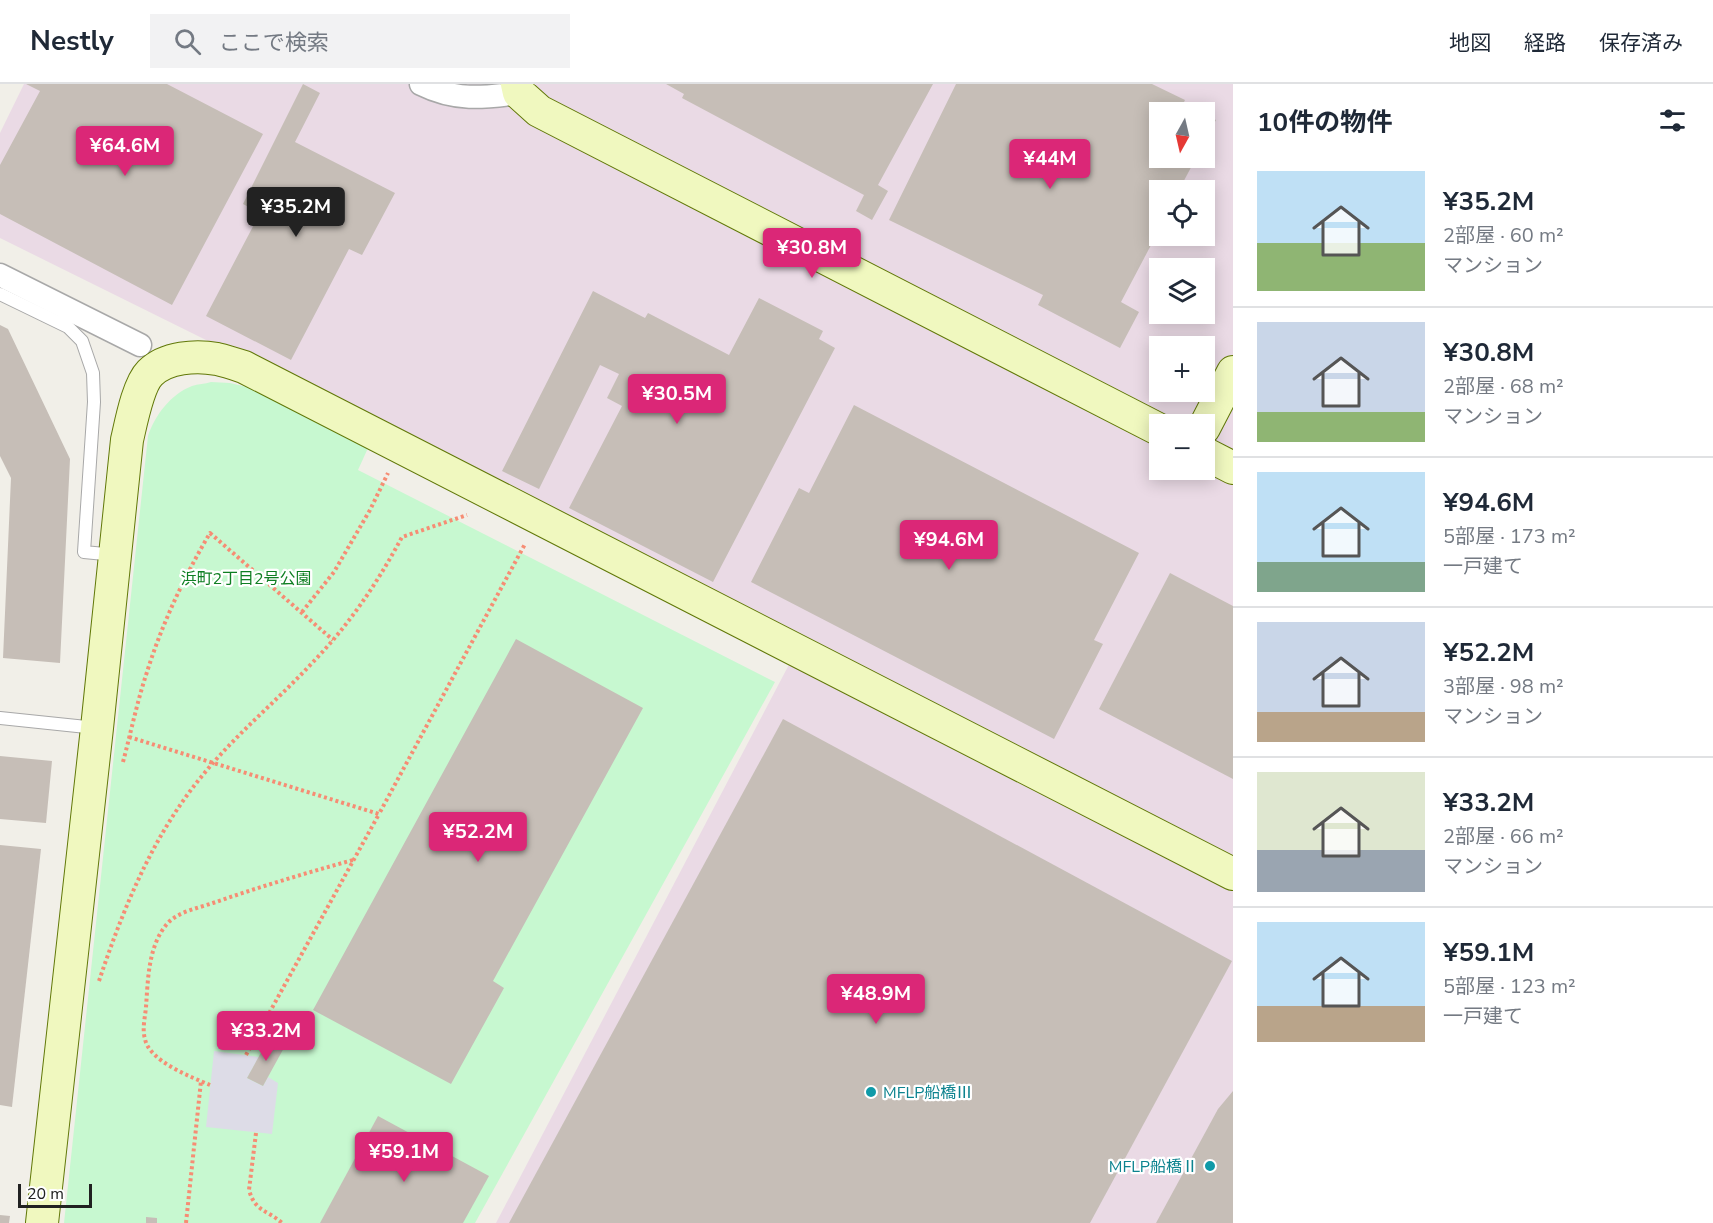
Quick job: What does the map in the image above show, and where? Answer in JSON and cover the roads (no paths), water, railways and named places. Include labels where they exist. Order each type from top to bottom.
[{"type":"street","points":[[421,84],[436,92],[479,98],[518,88],[539,111],[1149,424]]},
{"type":"street","points":[[0,274],[141,345]]},
{"type":"street","points":[[42,1223],[127,440],[136,400],[148,374],[166,362],[190,358],[216,358],[244,367],[1233,874]]},
{"type":"street","points":[[1211,414],[1233,372]]},
{"type":"street","points":[[1215,459],[1233,468]]},
{"type":"lane","points":[[0,294],[68,327],[82,341],[93,373],[94,402],[84,552],[115,555]]},
{"type":"lane","points":[[0,718],[97,728]]},
{"type":"place","name":"MFLP船橋Ⅲ","points":[[871,1092]]},
{"type":"place","name":"MFLP船橋Ⅱ","points":[[1210,1166]]},
{"type":"park label","name":"浜町2丁目2号公園","points":[[246,578]]}]
